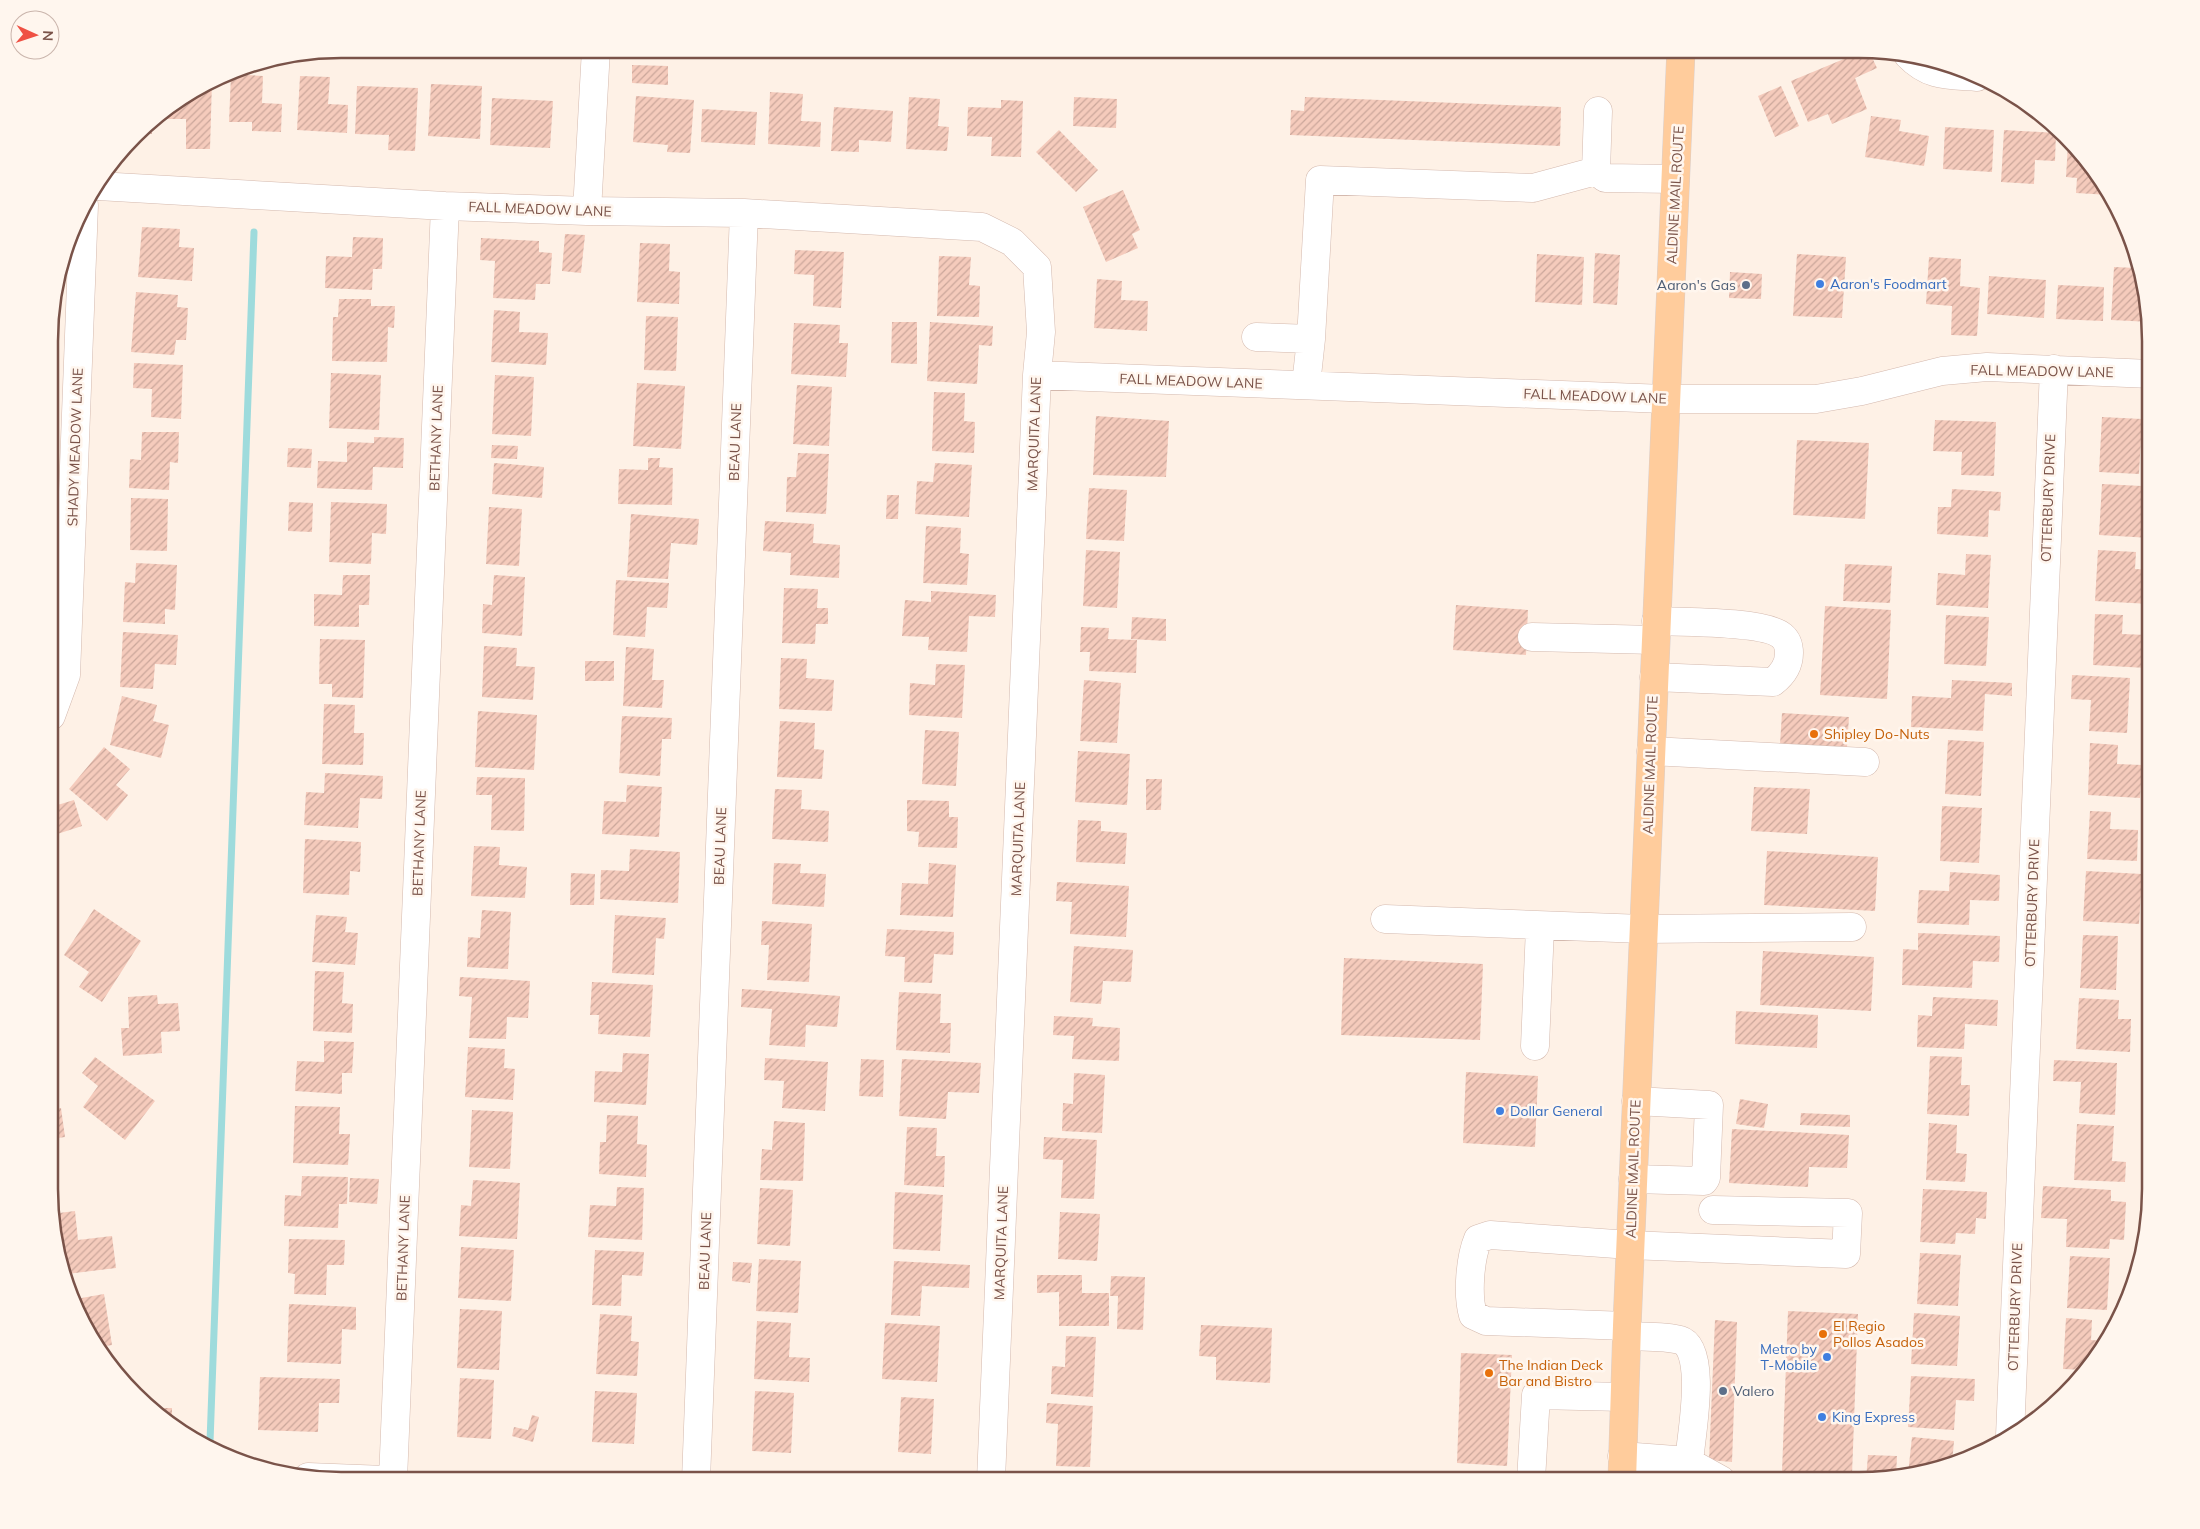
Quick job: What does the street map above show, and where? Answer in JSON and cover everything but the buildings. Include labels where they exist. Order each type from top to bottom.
[{"type":"main road","name":"ALDINE MAIL ROUTE","points":[[1622,1468],[1626,1331],[1681,58]]},
{"type":"street","points":[[587,212],[596,58]]},
{"type":"street","points":[[1919,64],[1929,72],[1959,76]]},
{"type":"street","points":[[1596,171],[1598,111]]},
{"type":"street","points":[[1596,171],[1605,178],[1675,179]]},
{"type":"street","points":[[1306,385],[1311,339],[1320,180],[1533,188],[1596,171]]},
{"type":"street","name":"FALL MEADOW LANE","points":[[103,186],[445,206],[587,212],[744,213],[982,227]]},
{"type":"street","name":"BETHANY LANE","points":[[393,1472],[445,206]]},
{"type":"street","name":"BEAU LANE","points":[[696,1472],[744,213]]},
{"type":"street","name":"SHADY MEADOW LANE","points":[[58,697],[66,675],[83,223]]},
{"type":"street","name":"MARQUITA LANE","points":[[982,227],[1012,242],[1037,267],[1040,332],[992,1472]]},
{"type":"street","points":[[1256,337],[1311,339]]},
{"type":"street","name":"FALL MEADOW LANE","points":[[1037,375],[1665,399],[1816,399],[1862,391],[1942,371],[1987,366],[2142,374]]},
{"type":"street","name":"OTTERBURY DRIVE","points":[[2010,1428],[2054,369]]},
{"type":"street","points":[[1532,637],[1736,625],[1764,629],[1781,634],[1787,641],[1789,655],[1783,674],[1773,682],[1654,676]]},
{"type":"street","points":[[1651,751],[1865,762]]},
{"type":"street","points":[[1385,919],[1643,929],[1852,927]]},
{"type":"street","points":[[1535,1046],[1540,926]]},
{"type":"street","points":[[1636,1101],[1708,1105],[1705,1180],[1713,1210],[1711,1248]]},
{"type":"street","points":[[1633,1179],[1705,1180]]},
{"type":"street","points":[[1622,1468],[1683,1459],[1690,1453],[1696,1369],[1692,1351],[1682,1340],[1626,1331],[1486,1321],[1473,1315],[1470,1296],[1473,1252],[1478,1239],[1490,1235],[1630,1245],[1846,1254],[1848,1213],[1713,1210]]},
{"type":"street","points":[[1531,1472],[1536,1395],[1624,1397]]},
{"type":"street","points":[[1683,1459],[1707,1472]]},
{"type":"waterway","points":[[210,1440],[254,232]]},
{"type":"place","name":"Aaron's Foodmart","points":[[1820,284]]},
{"type":"place","name":"Aaron's Gas","points":[[1746,285]]},
{"type":"place","name":"Shipley Do-Nuts","points":[[1814,734]]},
{"type":"place","name":"Dollar General","points":[[1500,1111]]},
{"type":"place","name":"El Regio Pollos Asados","points":[[1823,1334]]},
{"type":"place","name":"Metro by T-Mobile","points":[[1827,1357]]},
{"type":"place","name":"The Indian Deck Bar and Bistro","points":[[1489,1373]]},
{"type":"place","name":"Valero","points":[[1723,1391]]},
{"type":"place","name":"King Express","points":[[1822,1417]]}]
